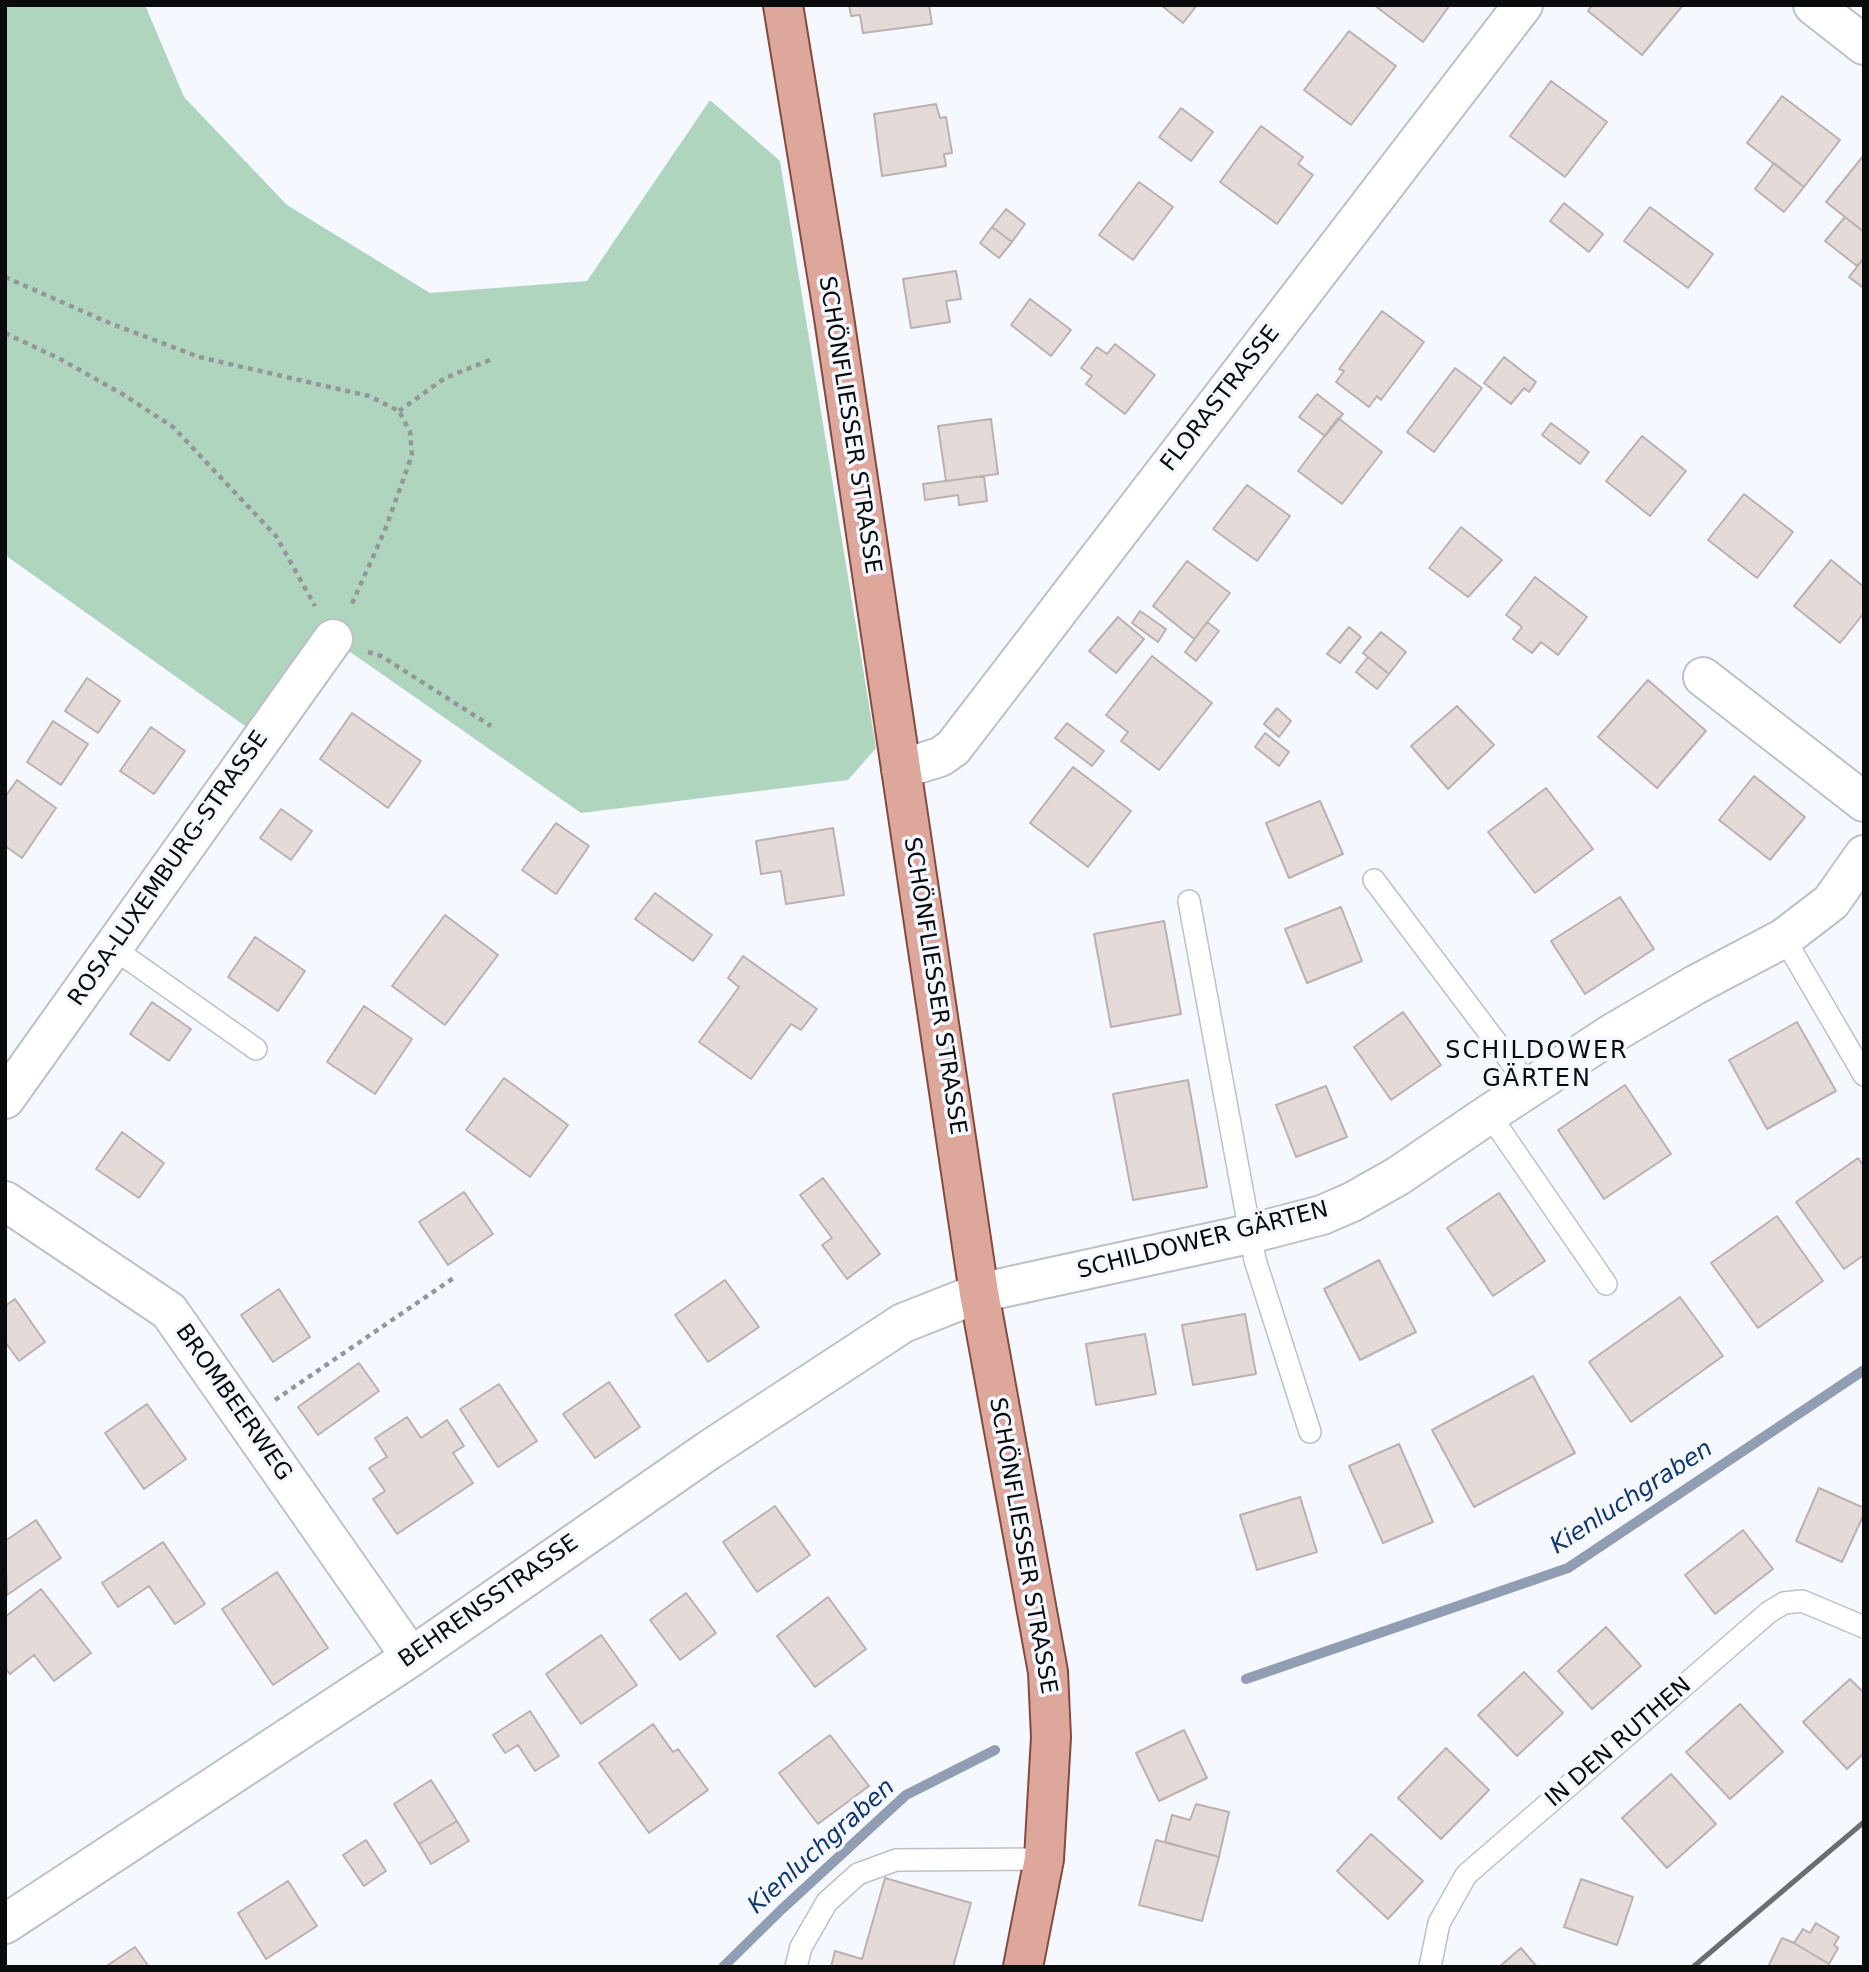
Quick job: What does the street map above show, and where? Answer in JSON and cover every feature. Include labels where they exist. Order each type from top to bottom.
[{"type":"main road","name":"SCHÖNFLIESSER STRASSE","points":[[783,5],[833,311],[979,1293],[1048,1672],[1051,1737],[1044,1859],[1023,1967]]},
{"type":"street","name":"FLORASTRASSE","points":[[901,769],[940,757],[953,748],[1523,5]]},
{"type":"street","points":[[1813,5],[1864,45]]},
{"type":"street","name":"ROSA-LUXEMBURG-STRASSE","points":[[5,1099],[333,639]]},
{"type":"street","points":[[1703,677],[1864,802]]},
{"type":"street","name":"SCHILDOWER GÄRTEN","points":[[979,1293],[1249,1234],[1322,1215],[1352,1202],[1398,1176],[1530,1087],[1684,992],[1784,938],[1831,902],[1864,855]]},
{"type":"street","name":"BROMBEERWEG","points":[[5,1201],[169,1311],[411,1657]]},
{"type":"street","name":"BEHRENSSTRASSE","points":[[5,1924],[411,1657],[709,1450],[850,1358],[903,1324],[979,1293]]},
{"type":"lane","points":[[1374,880],[1530,1087]]},
{"type":"lane","points":[[1189,901],[1249,1234],[1310,1432]]},
{"type":"lane","points":[[1784,938],[1864,1075]]},
{"type":"lane","points":[[113,948],[256,1049]]},
{"type":"lane","points":[[1489,1114],[1606,1284]]},
{"type":"lane","name":"IN DEN RUTHEN","points":[[1430,1967],[1439,1923],[1466,1875],[1769,1612],[1784,1603],[1802,1601],[1864,1627]]},
{"type":"lane","points":[[796,1967],[801,1947],[827,1902],[858,1874],[896,1860],[1044,1859]]},
{"type":"path","points":[[5,277],[107,322],[199,357],[369,396],[399,411],[410,432],[412,455],[386,530],[360,590],[333,639]]},
{"type":"path","points":[[5,333],[62,360],[173,427],[276,536],[333,639],[381,656],[491,726]]},
{"type":"path","points":[[399,411],[445,378],[489,360]]},
{"type":"path","points":[[246,1421],[455,1277]]},
{"type":"green space","points":[[5,5],[145,5],[184,97],[287,205],[430,293],[587,281],[710,100],[780,161],[876,748],[848,780],[581,813],[333,640],[262,738],[5,555]]},
{"type":"building","points":[[849,5],[929,5],[932,24],[863,33],[860,15],[851,16]]},
{"type":"building","points":[[1161,5],[1197,5],[1183,23]]},
{"type":"building","points":[[1374,5],[1450,5],[1423,42]]},
{"type":"building","points":[[1592,5],[1683,5],[1642,55],[1588,11]]},
{"type":"building","points":[[1349,31],[1396,66],[1351,125],[1304,90]]},
{"type":"building","points":[[1551,81],[1607,122],[1565,177],[1510,136]]},
{"type":"building","points":[[1782,96],[1840,140],[1804,187],[1747,143]]},
{"type":"building","points":[[936,104],[940,118],[946,117],[952,153],[944,154],[946,166],[882,176],[874,114]]},
{"type":"building","points":[[1181,108],[1213,132],[1191,161],[1159,137]]},
{"type":"building","points":[[1261,126],[1303,157],[1298,164],[1313,175],[1277,224],[1220,182]]},
{"type":"building","points":[[1864,155],[1864,232],[1826,202]]},
{"type":"building","points":[[1774,163],[1804,187],[1784,212],[1755,189]]},
{"type":"building","points":[[1139,182],[1173,207],[1133,260],[1099,235]]},
{"type":"building","points":[[1564,203],[1603,234],[1589,252],[1550,221]]},
{"type":"building","points":[[1650,207],[1713,254],[1688,288],[1624,241]]},
{"type":"building","points":[[1006,209],[1025,224],[1012,242],[992,227]]},
{"type":"building","points":[[1845,217],[1864,232],[1864,258],[1857,266],[1825,241]]},
{"type":"building","points":[[992,227],[1012,242],[999,258],[980,243]]},
{"type":"building","points":[[1864,258],[1864,285],[1862,287],[1849,277]]},
{"type":"building","points":[[956,271],[961,299],[946,301],[950,322],[911,328],[903,279]]},
{"type":"building","points":[[1030,299],[1071,330],[1051,356],[1011,325]]},
{"type":"building","points":[[1382,311],[1424,342],[1381,400],[1377,396],[1369,407],[1336,382],[1344,371],[1339,369]]},
{"type":"building","points":[[1115,344],[1155,375],[1125,414],[1086,384],[1092,376],[1081,368],[1097,347],[1107,354]]},
{"type":"building","points":[[1504,357],[1536,382],[1529,392],[1524,388],[1511,404],[1484,383]]},
{"type":"building","points":[[1455,368],[1482,388],[1434,452],[1407,432]]},
{"type":"building","points":[[1317,394],[1343,414],[1325,436],[1299,417]]},
{"type":"building","points":[[1338,418],[1382,452],[1342,504],[1298,471]]},
{"type":"building","points":[[991,419],[998,474],[946,481],[938,426]]},
{"type":"building","points":[[1551,423],[1589,452],[1580,464],[1542,435]]},
{"type":"building","points":[[1642,436],[1686,471],[1650,516],[1606,481]]},
{"type":"building","points":[[984,476],[987,501],[959,505],[958,495],[925,500],[923,484]]},
{"type":"building","points":[[1247,485],[1290,516],[1257,561],[1213,529]]},
{"type":"building","points":[[1744,494],[1793,532],[1757,578],[1708,540]]},
{"type":"building","points":[[1461,527],[1502,560],[1468,597],[1429,568]]},
{"type":"building","points":[[1831,560],[1864,587],[1864,613],[1840,643],[1794,606]]},
{"type":"building","points":[[1187,561],[1230,593],[1194,639],[1153,606]]},
{"type":"building","points":[[1535,577],[1587,617],[1558,655],[1541,642],[1532,653],[1513,639],[1522,627],[1506,615]]},
{"type":"building","points":[[1140,611],[1166,629],[1158,642],[1132,623]]},
{"type":"building","points":[[1118,617],[1144,639],[1116,673],[1089,651]]},
{"type":"building","points":[[1207,622],[1219,631],[1196,661],[1185,652]]},
{"type":"building","points":[[1349,627],[1361,637],[1340,663],[1327,654]]},
{"type":"building","points":[[1381,632],[1406,652],[1389,674],[1363,653]]},
{"type":"building","points":[[1152,656],[1212,703],[1159,770],[1121,741],[1128,732],[1106,715]]},
{"type":"building","points":[[1368,657],[1389,674],[1377,689],[1356,672]]},
{"type":"building","points":[[87,678],[120,701],[98,733],[65,711]]},
{"type":"building","points":[[1648,680],[1706,731],[1657,788],[1598,737]]},
{"type":"building","points":[[1457,706],[1494,745],[1448,789],[1411,746]]},
{"type":"building","points":[[1277,708],[1291,721],[1279,737],[1264,724]]},
{"type":"building","points":[[352,713],[421,761],[388,808],[320,759]]},
{"type":"building","points":[[53,721],[88,744],[61,785],[27,762]]},
{"type":"building","points":[[1067,723],[1104,751],[1092,766],[1055,738]]},
{"type":"building","points":[[151,727],[185,751],[154,794],[120,771]]},
{"type":"building","points":[[1265,733],[1289,752],[1279,766],[1255,747]]},
{"type":"building","points":[[1073,767],[1131,811],[1088,867],[1030,823]]},
{"type":"building","points":[[1754,776],[1805,817],[1770,860],[1719,820]]},
{"type":"building","points":[[17,780],[56,808],[22,858],[5,846],[5,797]]},
{"type":"building","points":[[1546,788],[1593,849],[1535,893],[1488,832]]},
{"type":"building","points":[[1320,801],[1343,854],[1289,878],[1266,823]]},
{"type":"building","points":[[281,809],[312,831],[291,860],[260,838]]},
{"type":"building","points":[[556,823],[589,846],[556,894],[522,870]]},
{"type":"building","points":[[833,828],[844,895],[786,904],[781,871],[761,874],[756,841]]},
{"type":"building","points":[[655,893],[712,935],[693,961],[635,919]]},
{"type":"building","points":[[1620,897],[1654,949],[1585,994],[1551,941]]},
{"type":"building","points":[[1341,907],[1362,961],[1307,983],[1285,929]]},
{"type":"building","points":[[445,915],[498,955],[445,1025],[392,986]]},
{"type":"building","points":[[1164,921],[1181,1014],[1111,1027],[1094,934]]},
{"type":"building","points":[[255,937],[305,971],[278,1011],[228,977]]},
{"type":"building","points":[[743,956],[817,1009],[801,1030],[791,1024],[751,1079],[699,1042],[739,987],[728,978]]},
{"type":"building","points":[[152,1002],[191,1029],[169,1061],[130,1034]]},
{"type":"building","points":[[364,1006],[412,1039],[375,1094],[327,1062]]},
{"type":"building","points":[[1403,1012],[1441,1065],[1391,1100],[1354,1047]]},
{"type":"building","points":[[1797,1022],[1836,1091],[1767,1129],[1729,1060]]},
{"type":"building","points":[[504,1078],[568,1125],[530,1177],[466,1130]]},
{"type":"building","points":[[1188,1080],[1207,1187],[1133,1200],[1113,1094]]},
{"type":"building","points":[[1625,1085],[1671,1154],[1604,1199],[1558,1130]]},
{"type":"building","points":[[1326,1086],[1347,1137],[1296,1157],[1276,1105]]},
{"type":"building","points":[[122,1132],[164,1163],[139,1198],[96,1169]]},
{"type":"building","points":[[1858,1158],[1864,1166],[1864,1255],[1844,1269],[1796,1202]]},
{"type":"building","points":[[823,1178],[880,1254],[847,1279],[822,1245],[832,1238],[800,1195]]},
{"type":"building","points":[[464,1192],[493,1234],[448,1265],[419,1222]]},
{"type":"building","points":[[1499,1193],[1545,1261],[1493,1296],[1447,1228]]},
{"type":"building","points":[[1777,1216],[1823,1281],[1758,1328],[1711,1263]]},
{"type":"building","points":[[1379,1260],[1416,1332],[1360,1360],[1324,1289]]},
{"type":"building","points":[[725,1280],[759,1327],[708,1362],[675,1315]]},
{"type":"building","points":[[279,1289],[310,1337],[273,1362],[241,1315]]},
{"type":"building","points":[[1680,1297],[1723,1356],[1631,1422],[1589,1362]]},
{"type":"building","points":[[15,1299],[45,1342],[19,1361],[5,1342],[5,1306]]},
{"type":"building","points":[[1245,1314],[1256,1374],[1193,1385],[1182,1325]]},
{"type":"building","points":[[1145,1334],[1156,1394],[1096,1405],[1086,1344]]},
{"type":"building","points":[[359,1363],[379,1391],[318,1435],[298,1407]]},
{"type":"building","points":[[1533,1376],[1575,1453],[1474,1507],[1432,1430]]},
{"type":"building","points":[[609,1382],[640,1427],[595,1458],[563,1414]]},
{"type":"building","points":[[499,1384],[537,1441],[498,1467],[460,1409]]},
{"type":"building","points":[[147,1404],[186,1459],[144,1489],[105,1433]]},
{"type":"building","points":[[407,1417],[421,1438],[447,1420],[464,1446],[453,1453],[473,1483],[397,1534],[373,1499],[385,1491],[369,1468],[387,1457],[375,1438]]},
{"type":"building","points":[[1399,1444],[1433,1522],[1383,1543],[1349,1466]]},
{"type":"building","points":[[1819,1488],[1864,1508],[1864,1514],[1842,1562],[1796,1541]]},
{"type":"building","points":[[1300,1497],[1317,1552],[1257,1570],[1240,1515]]},
{"type":"building","points":[[775,1506],[810,1555],[757,1592],[723,1542]]},
{"type":"building","points":[[36,1520],[61,1558],[7,1595],[5,1541]]},
{"type":"building","points":[[1743,1530],[1773,1569],[1715,1614],[1685,1575]]},
{"type":"building","points":[[163,1542],[205,1604],[175,1624],[149,1586],[118,1607],[102,1583]]},
{"type":"building","points":[[277,1572],[328,1648],[273,1685],[222,1609]]},
{"type":"building","points":[[41,1589],[91,1653],[54,1681],[34,1655],[10,1674],[5,1668],[5,1617]]},
{"type":"building","points":[[686,1593],[716,1633],[680,1660],[650,1620]]},
{"type":"building","points":[[828,1597],[866,1649],[815,1687],[777,1636]]},
{"type":"building","points":[[1606,1627],[1641,1666],[1592,1709],[1558,1671]]},
{"type":"building","points":[[601,1635],[637,1685],[581,1724],[546,1674]]},
{"type":"building","points":[[1524,1672],[1563,1713],[1517,1756],[1478,1715]]},
{"type":"building","points":[[1850,1679],[1864,1693],[1864,1753],[1847,1769],[1803,1722]]},
{"type":"building","points":[[1740,1704],[1783,1752],[1730,1799],[1686,1752]]},
{"type":"building","points":[[530,1711],[559,1756],[535,1771],[518,1745],[505,1753],[493,1735]]},
{"type":"building","points":[[653,1724],[673,1752],[678,1749],[708,1790],[649,1833],[599,1763]]},
{"type":"building","points":[[1184,1730],[1207,1778],[1159,1801],[1136,1753]]},
{"type":"building","points":[[830,1735],[869,1786],[818,1824],[779,1773]]},
{"type":"building","points":[[1446,1748],[1489,1790],[1441,1839],[1398,1798]]},
{"type":"building","points":[[1671,1774],[1716,1824],[1667,1868],[1622,1818]]},
{"type":"building","points":[[431,1780],[457,1821],[419,1844],[394,1804]]},
{"type":"building","points":[[1196,1804],[1229,1812],[1219,1857],[1165,1842],[1172,1815],[1190,1820]]},
{"type":"building","points":[[457,1821],[469,1841],[431,1864],[419,1844]]},
{"type":"building","points":[[1371,1834],[1423,1881],[1388,1919],[1337,1871]]},
{"type":"building","points":[[366,1840],[386,1871],[364,1886],[343,1855]]},
{"type":"building","points":[[1156,1840],[1219,1857],[1202,1921],[1139,1905]]},
{"type":"building","points":[[885,1878],[971,1903],[953,1967],[831,1967],[835,1951],[862,1959]]},
{"type":"building","points":[[1581,1879],[1633,1897],[1617,1945],[1564,1927]]},
{"type":"building","points":[[288,1881],[317,1926],[266,1959],[238,1913]]},
{"type":"building","points":[[1816,1923],[1839,1937],[1834,1945],[1838,1948],[1829,1964],[1794,1943],[1803,1929],[1810,1933]]},
{"type":"building","points":[[1782,1938],[1829,1964],[1827,1967],[1768,1967]]},
{"type":"building","points":[[135,1947],[149,1967],[105,1967]]},
{"type":"building","points":[[1521,1948],[1537,1967],[1499,1967]]},
{"type":"waterway","name":"Kienluchgraben","points":[[1246,1679],[1568,1568],[1864,1370]]},
{"type":"waterway","name":"Kienluchgraben","points":[[723,1967],[906,1795],[995,1750]]},
{"type":"railway","points":[[1693,1967],[1864,1822]]},
{"type":"district","name":"SCHILDOWER GÄRTEN","points":[[1537,1066]]}]
